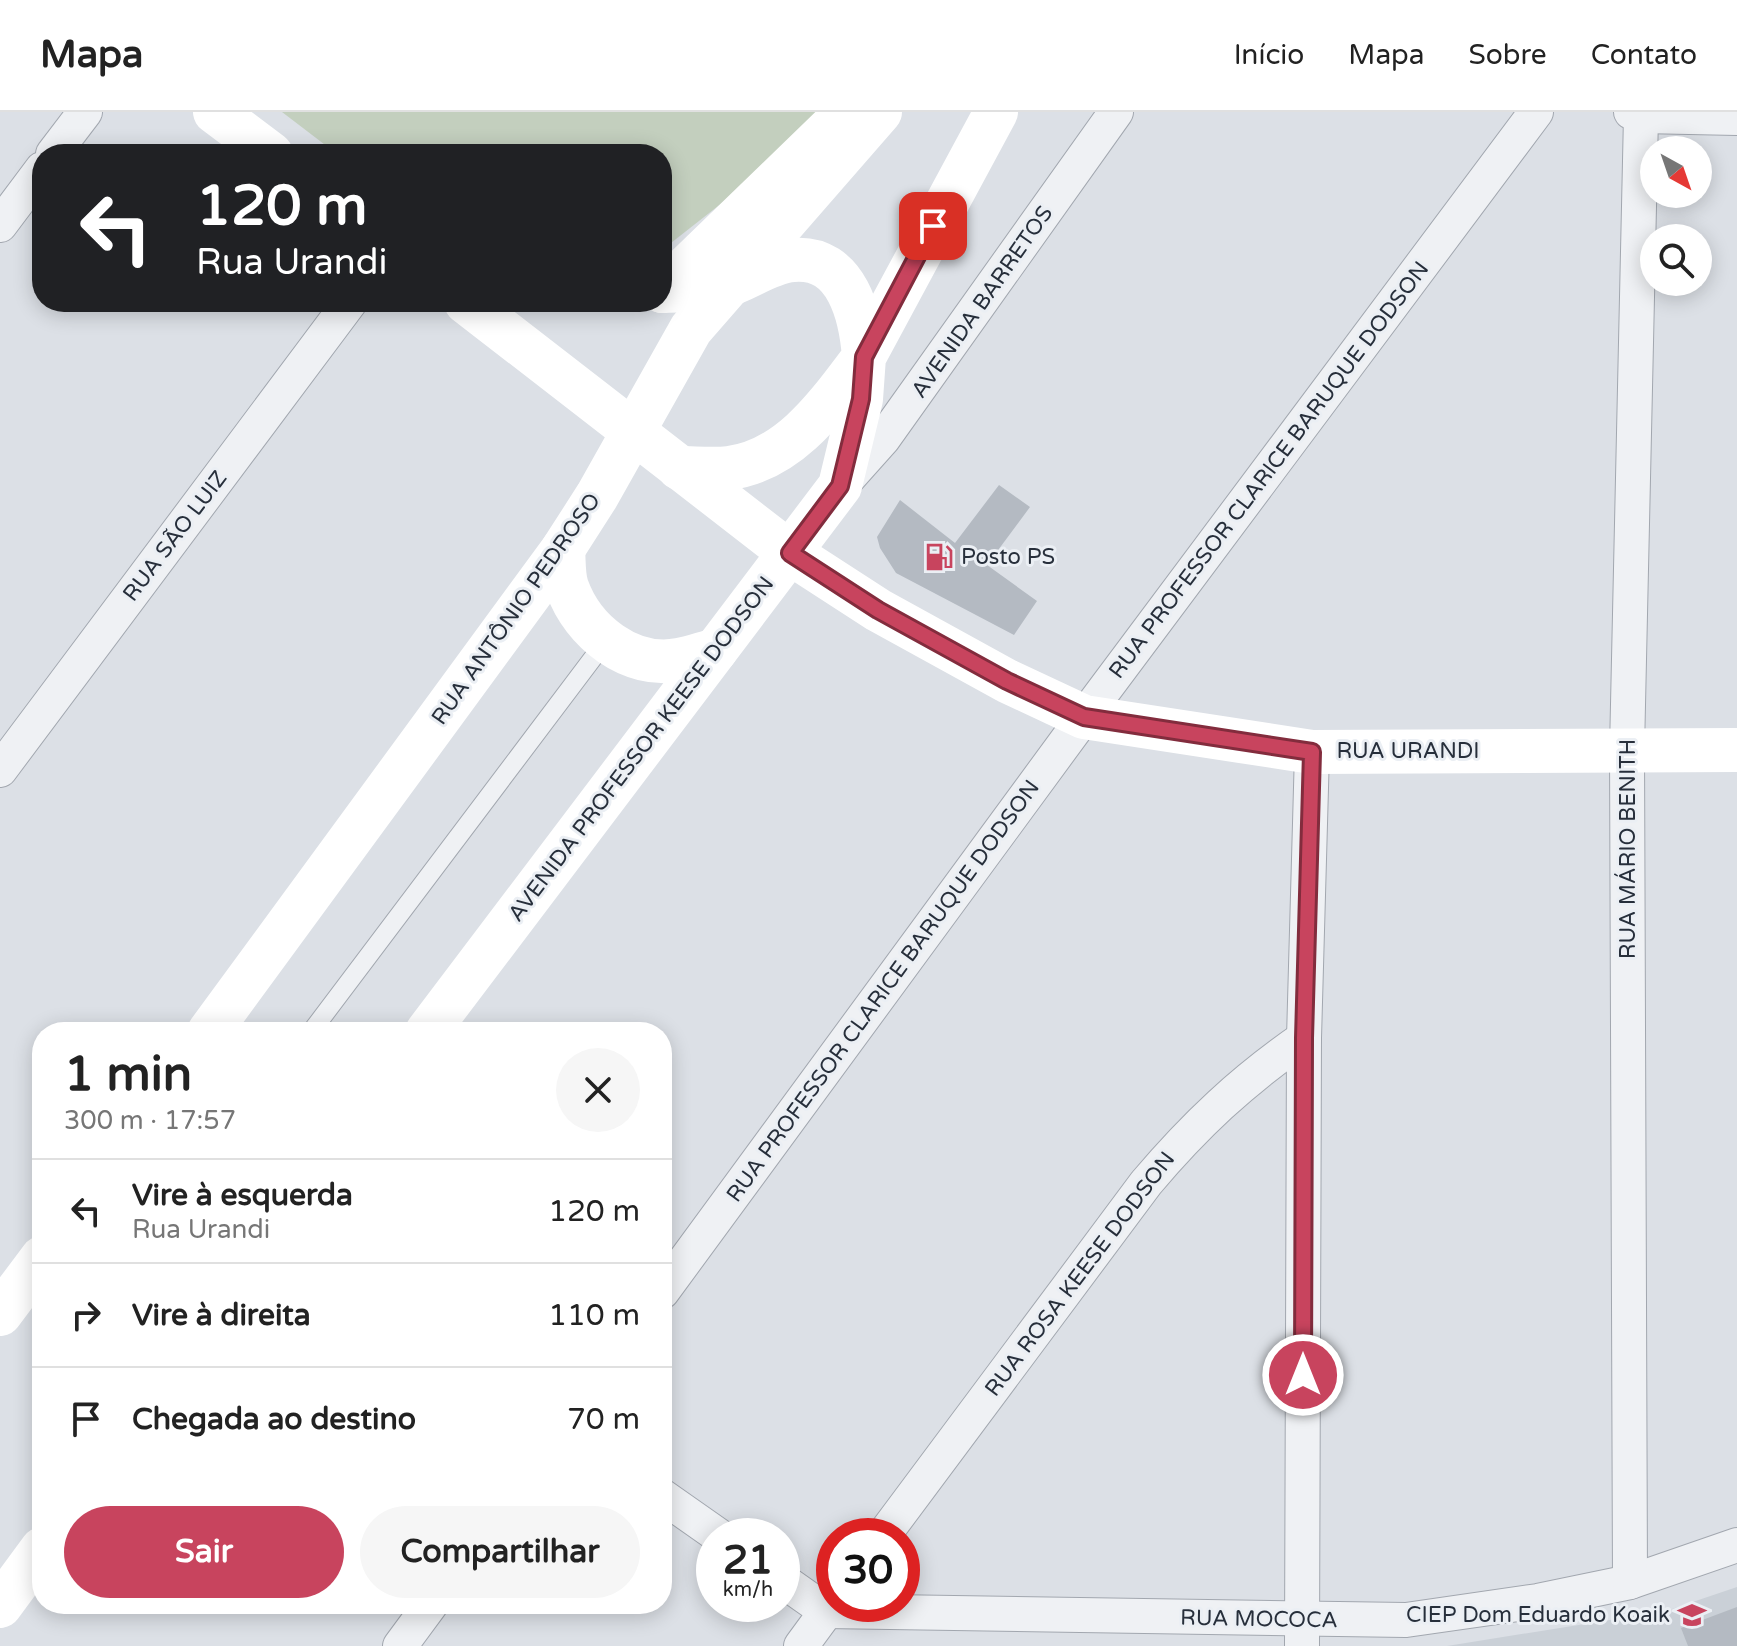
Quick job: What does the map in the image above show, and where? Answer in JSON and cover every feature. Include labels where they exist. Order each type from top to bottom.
[{"type":"main road","points":[[215,112],[258,144]]},
{"type":"main road","points":[[672,281],[847,112]]},
{"type":"main road","name":"RUA ANTÔNIO PEDROSO","points":[[216,1022],[563,549],[691,329],[724,286],[880,112]]},
{"type":"main road","name":"AVENIDA PROFESSOR KEESE DODSON","points":[[435,1022],[840,486],[861,399],[864,357],[996,112]]},
{"type":"main road","points":[[479,312],[679,468],[729,468],[762,460],[797,436],[828,404],[864,357],[861,319],[848,289],[829,270],[810,261],[792,259],[724,286],[672,290]]},
{"type":"main road","name":"RUA URANDI","points":[[679,468],[790,553],[878,610],[1007,681],[1084,717],[1312,752],[1737,750]]},
{"type":"main road","points":[[563,549],[566,584],[581,617],[605,642],[640,658],[677,661],[716,650]]},
{"type":"main road","points":[[3,1303],[32,1270]]},
{"type":"main road","points":[[0,1606],[32,1563]]},
{"type":"street","points":[[61,144],[85,112]]},
{"type":"street","name":"AVENIDA BARRETOS","points":[[840,486],[883,439],[1116,112]]},
{"type":"street","name":"RUA PROFESSOR CLARICE BARUQUE DODSON","points":[[672,1278],[1084,717],[1536,112]]},
{"type":"street","points":[[1636,114],[1737,118]]},
{"type":"street","name":"RUA MÁRIO BENITH","points":[[1630,1582],[1627,750],[1636,114]]},
{"type":"street","points":[[0,225],[32,182]]},
{"type":"street","name":"RUA SÃO LUIZ","points":[[0,770],[343,312]]},
{"type":"street","points":[[1302,1633],[1304,1038],[1312,752]]},
{"type":"street","name":"RUA ROSA KEESE DODSON","points":[[896,1518],[1146,1183],[1192,1129],[1248,1077],[1304,1038]]},
{"type":"street","points":[[672,1503],[696,1520]]},
{"type":"street","name":"RUA MOCOCA","points":[[920,1611],[1302,1633],[1538,1601],[1630,1582],[1737,1545]]},
{"type":"street","points":[[400,1646],[424,1614]]},
{"type":"street","points":[[801,1646],[818,1622]]},
{"type":"lane","points":[[319,1022],[605,642]]},
{"type":"shaded area","name":"CIEP Dom Eduardo Koaik","points":[[1737,1587],[1737,1646],[1447,1646],[1666,1611]]},
{"type":"green space","points":[[282,112],[824,112],[773,163],[672,242],[672,144],[324,144]]},
{"type":"building","name":"Posto PS","points":[[999,485],[1030,507],[987,565],[1037,601],[1014,635],[896,573],[880,548],[877,537],[900,500],[955,543]]},
{"type":"building","points":[[1737,1607],[1737,1646],[1688,1646],[1681,1628]]},
{"type":"place","name":"Posto PS","points":[[939,557]]},
{"type":"place","name":"CIEP Dom Eduardo Koaik","points":[[1692,1615]]},
{"type":"route","points":[[933,226],[864,357],[861,399],[840,486],[790,553],[878,610],[1007,681],[1084,717],[1312,752],[1304,1038],[1303,1375]]}]
